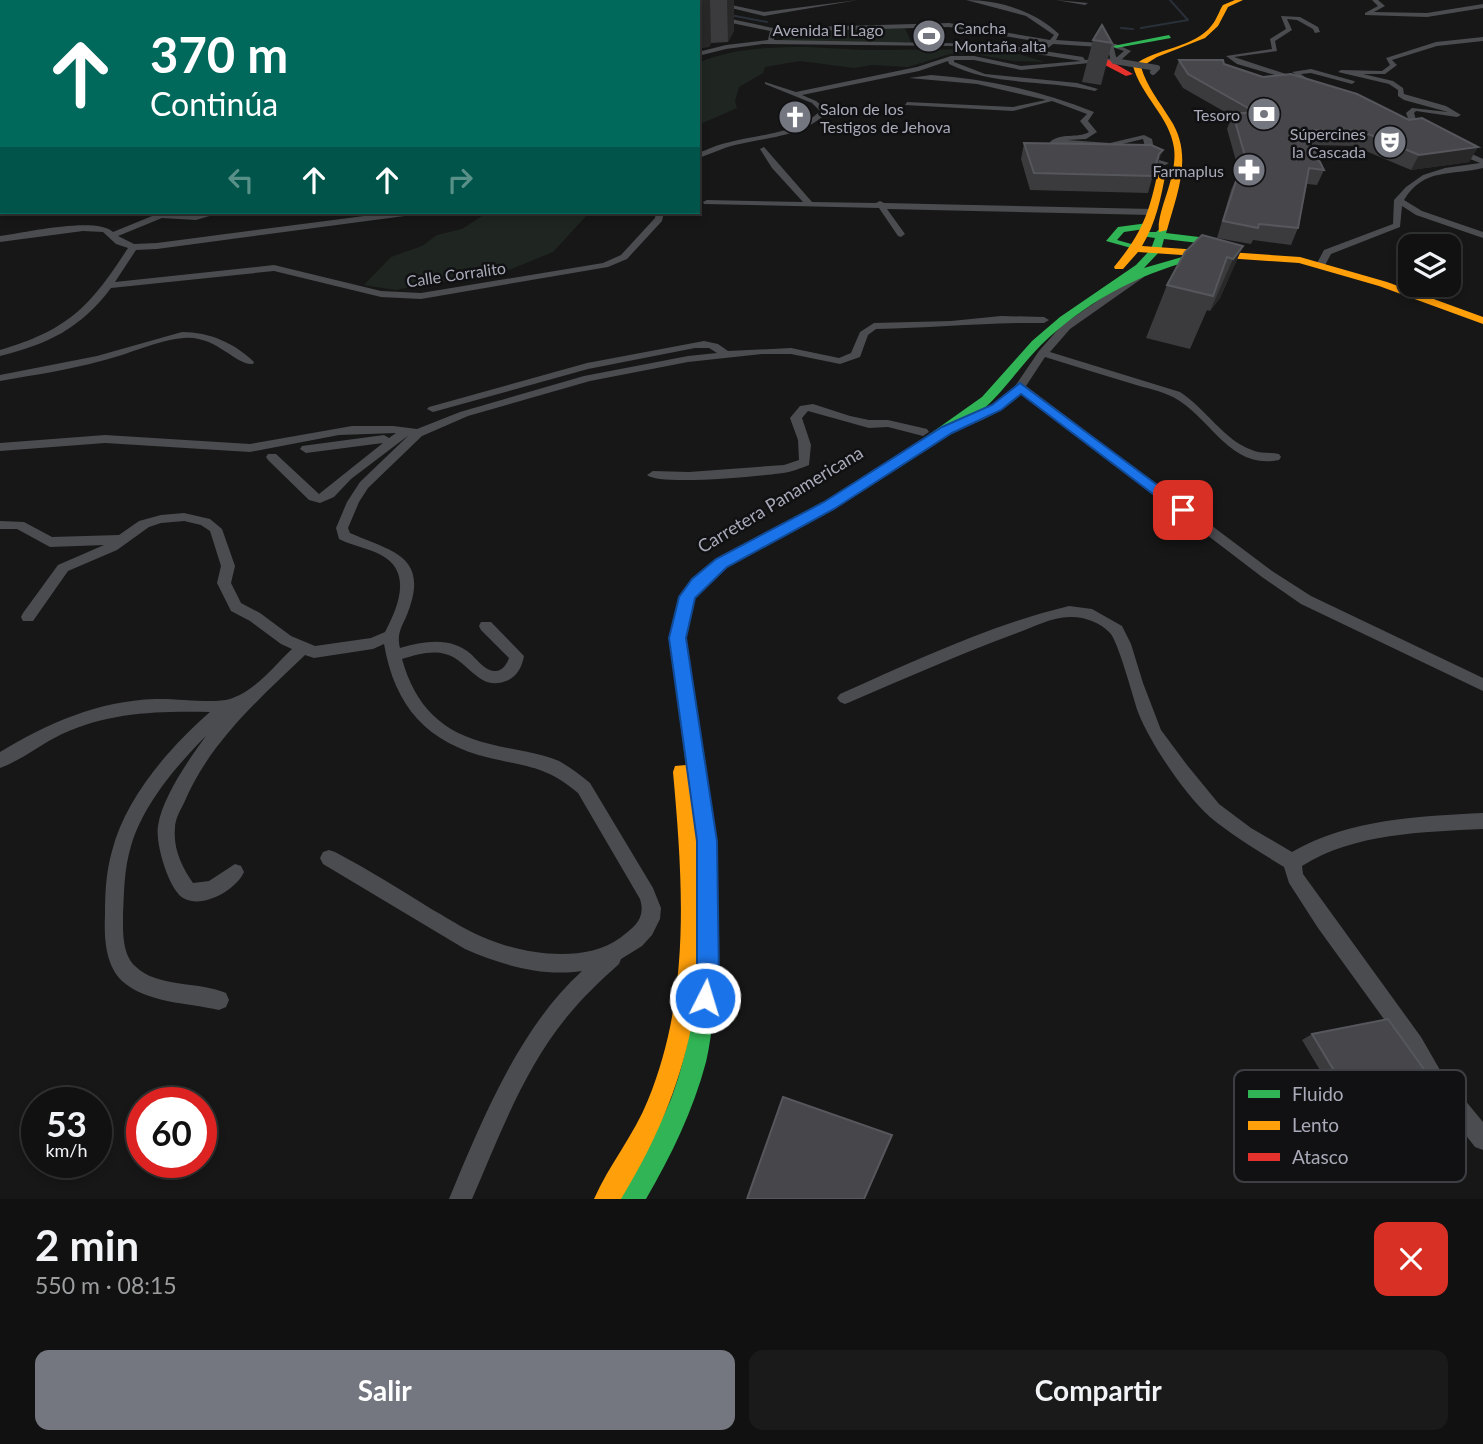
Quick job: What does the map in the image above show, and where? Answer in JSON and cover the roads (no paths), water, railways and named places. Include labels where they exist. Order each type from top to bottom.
[{"type":"main road","points":[[1123,62],[1150,42],[1205,27],[1218,6],[1230,0]]},
{"type":"main road","points":[[1123,62],[1208,32],[1225,6],[1240,0]]},
{"type":"main road","points":[[1123,62],[1131,83],[1166,138],[1168,150],[1153,239]]},
{"type":"main road","points":[[1123,62],[1176,136],[1179,149],[1176,180],[1153,239]]},
{"type":"main road","points":[[1153,239],[1203,241],[1261,255],[1321,265],[1383,284],[1483,321]]},
{"type":"main road","points":[[1153,239],[1220,255],[1251,258],[1261,255]]},
{"type":"main road","points":[[1153,239],[1181,259],[1220,255]]},
{"type":"main road","name":"Carretera Panamericana","points":[[632,1199],[658,1155],[678,1110],[695,1061],[708,977],[707,841],[677,638],[687,597],[698,583],[722,563],[829,506],[947,430],[986,400],[1035,343],[1140,267],[1153,239]]},
{"type":"main road","name":"Carretera Panamericana","points":[[607,1199],[640,1146],[661,1102],[674,1065],[692,974],[692,845],[665,639],[671,605],[688,579],[712,559],[822,499],[923,432],[972,395],[1044,320],[1126,262],[1153,239]]},
{"type":"main road","points":[[1203,241],[1220,255]]},
{"type":"street","points":[[504,0],[532,0]]},
{"type":"street","points":[[598,0],[651,0]]},
{"type":"street","name":"Avenida El Lago","points":[[701,0],[764,14],[855,0]]},
{"type":"street","points":[[969,0],[1005,7],[1033,17],[1057,35],[1042,52]]},
{"type":"street","points":[[1059,0],[1085,3]]},
{"type":"street","points":[[1375,0],[1381,6],[1367,14],[1427,15],[1483,6]]},
{"type":"street","points":[[700,14],[773,30],[909,21],[945,25],[1052,42],[1123,62]]},
{"type":"street","points":[[1317,32],[1303,19],[1283,17],[1289,30],[1272,40],[1275,50],[1229,55],[1236,62],[1279,72],[1325,90]]},
{"type":"street","points":[[909,21],[917,44]]},
{"type":"street","points":[[945,25],[952,44]]},
{"type":"street","points":[[771,43],[773,30]]},
{"type":"street","points":[[1414,124],[1410,113],[1413,109],[1457,115],[1440,106],[1407,99],[1400,95],[1401,89],[1397,84],[1342,72],[1383,73],[1394,65],[1388,59],[1391,56],[1414,53],[1436,44],[1483,39]]},
{"type":"street","name":"Avenida El Lago","points":[[700,54],[734,46],[771,43],[952,44],[1123,62]]},
{"type":"street","points":[[795,94],[919,69],[951,58],[974,58],[1021,68],[1123,62]]},
{"type":"street","points":[[951,58],[951,63],[978,73],[1072,83],[1095,89]]},
{"type":"street","points":[[1316,87],[1295,72],[1311,71],[1366,84]]},
{"type":"street","points":[[872,79],[942,77],[1056,99],[1092,113],[1084,121],[1093,132],[1085,138],[1052,141],[1110,145],[1144,137],[1149,139],[1152,160],[1165,163]]},
{"type":"street","points":[[1280,83],[1297,81]]},
{"type":"street","points":[[700,155],[730,144],[790,131],[823,115],[824,111],[814,102],[767,83]]},
{"type":"street","points":[[897,99],[1026,106]]},
{"type":"street","points":[[908,104],[1013,108],[1056,99]]},
{"type":"street","points":[[1403,121],[1414,124],[1428,135]]},
{"type":"street","points":[[1449,146],[1483,164]]},
{"type":"street","points":[[764,149],[775,166],[809,203]]},
{"type":"street","points":[[1321,265],[1327,252],[1397,225],[1398,200],[1423,179],[1439,172],[1483,164]]},
{"type":"street","points":[[1398,200],[1419,214],[1483,235]]},
{"type":"street","points":[[708,202],[880,204],[1153,239]]},
{"type":"street","points":[[880,204],[901,234]]},
{"type":"street","points":[[114,234],[161,214],[196,217],[210,214]]},
{"type":"street","points":[[0,239],[83,228],[105,229],[114,234],[119,242],[133,247],[157,247],[397,214]]},
{"type":"street","name":"Calle Corralito","points":[[109,285],[274,268],[291,270],[355,290],[393,298],[421,296],[605,265],[624,257],[659,219],[660,214]]},
{"type":"street","points":[[947,430],[997,408],[1015,394],[1043,353],[1066,327],[1153,239]]},
{"type":"street","points":[[0,353],[60,332],[76,320],[109,285],[133,247]]},
{"type":"street","points":[[306,449],[407,434],[464,414],[588,378],[725,354],[791,352],[840,361],[856,355],[862,334],[874,326],[950,324],[1001,318],[1044,320]]},
{"type":"street","points":[[0,378],[98,359],[183,335],[199,335],[220,342],[249,362]]},
{"type":"street","points":[[433,409],[587,366],[695,345],[708,343],[725,354]]},
{"type":"street","points":[[1043,353],[1176,394],[1189,401],[1235,447],[1249,456],[1276,457]]},
{"type":"street","points":[[1020,387],[1267,574],[1306,600],[1483,685]]},
{"type":"street","points":[[653,475],[689,476],[785,469],[805,462],[807,441],[796,418],[804,408],[813,407],[869,424],[888,423],[923,432]]},
{"type":"street","points":[[0,447],[105,439],[250,448],[268,447],[317,435],[407,434]]},
{"type":"street","points":[[272,457],[313,498],[320,499],[330,494],[369,458],[407,434]]},
{"type":"street","points":[[407,434],[364,485],[342,528],[344,536],[392,555],[405,571],[409,583],[407,597],[390,636],[401,685],[418,712],[441,732],[470,746],[540,760],[572,776],[584,788],[640,879],[654,907],[650,924],[581,982],[530,1049],[460,1199]]},
{"type":"street","points":[[28,617],[63,568],[124,540],[144,524],[184,517],[205,522],[216,529],[228,566],[224,583],[236,607],[255,617],[286,640],[314,652],[373,643],[390,636]]},
{"type":"street","points":[[0,525],[19,525],[50,542],[124,540]]},
{"type":"street","points":[[845,698],[963,647],[1041,618],[1069,611],[1087,613],[1106,622],[1117,630],[1124,644],[1154,733],[1213,809],[1245,834],[1292,862],[1295,877],[1414,1044],[1429,1070]]},
{"type":"street","points":[[393,655],[427,646],[446,648],[465,654],[486,676],[497,677],[510,672],[516,664],[517,656],[486,626]]},
{"type":"street","points":[[235,872],[221,886],[205,893],[188,892],[173,871],[166,828],[179,790],[205,750],[253,695],[303,648]]},
{"type":"street","points":[[219,1000],[147,984],[128,973],[118,954],[114,922],[114,883],[126,833],[139,805],[182,752],[220,713],[253,695]]},
{"type":"street","points":[[0,761],[28,743],[111,710],[154,706],[232,706]]},
{"type":"street","points":[[1292,862],[1304,853],[1353,836],[1483,821]]},
{"type":"street","points":[[329,859],[474,943],[503,953],[568,965],[616,954]]},
{"type":"street","points":[[1466,1118],[1483,1139]]},
{"type":"waterway","points":[[1141,28],[1188,20],[1170,0]]},
{"type":"waterway","points":[[730,15],[767,22]]},
{"type":"waterway","points":[[1121,28],[1133,29]]},
{"type":"place","name":"Cancha Montaña alta","points":[[929,36]]},
{"type":"place","name":"Tesoro","points":[[1264,114]]},
{"type":"place","name":"Salon de los Testigos de Jehova","points":[[795,117]]},
{"type":"place","name":"Súpercines la Cascada","points":[[1390,142]]},
{"type":"place","name":"Farmaplus","points":[[1249,170]]}]
